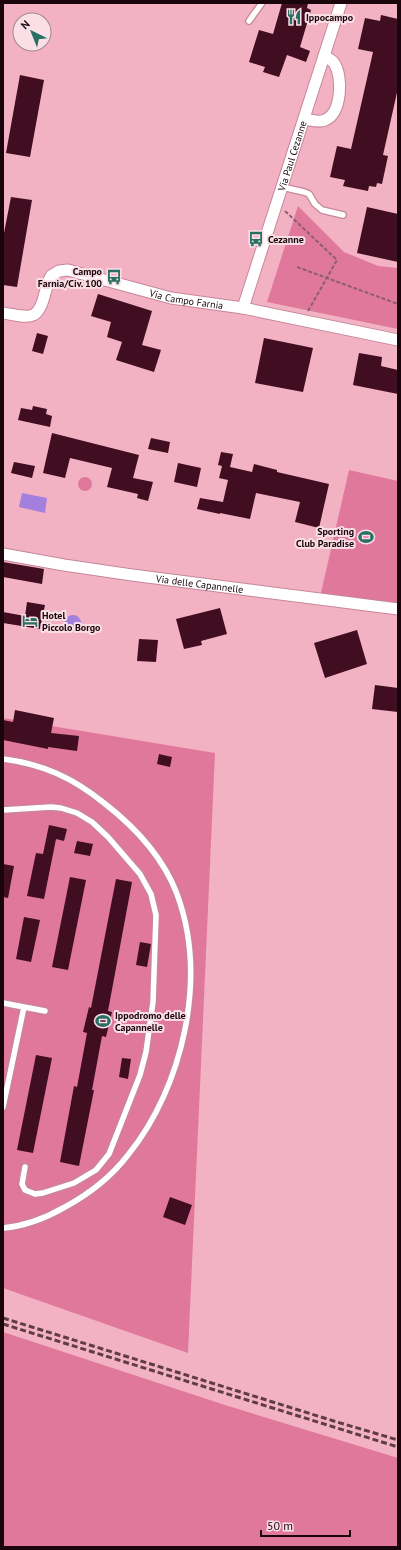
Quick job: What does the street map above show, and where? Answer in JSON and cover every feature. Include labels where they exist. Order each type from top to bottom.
[{"type":"street","name":"Via Paul Cezanne","points":[[243,308],[341,3]]},
{"type":"street","points":[[304,119],[319,122],[325,120],[331,116],[337,104],[340,87],[337,69],[332,60],[324,56]]},
{"type":"street","name":"Via Campo Farnia","points":[[3,313],[24,316],[35,314],[39,311],[42,305],[51,276],[58,271],[68,270],[171,298],[243,308],[398,340]]},
{"type":"street","name":"Via delle Capannelle","points":[[3,554],[132,575],[398,609]]},
{"type":"lane","points":[[249,21],[262,3]]},
{"type":"lane","points":[[282,187],[309,194],[315,204],[322,210],[343,215]]},
{"type":"lane","points":[[3,759],[35,765],[76,782],[115,811],[137,832],[162,864],[177,895],[186,926],[190,956],[187,1016],[177,1060],[160,1105],[137,1144],[105,1179],[73,1203],[37,1220],[3,1228]]},
{"type":"lane","points":[[3,810],[61,808],[77,813],[92,822],[108,837],[140,874],[151,894],[156,915],[153,1002],[147,1047],[140,1074],[108,1154],[96,1170],[81,1180],[43,1193],[35,1194],[25,1190],[22,1184],[25,1167]]},
{"type":"lane","points":[[3,1003],[46,1012]]},
{"type":"lane","points":[[3,1107],[24,1007]]},
{"type":"path","points":[[276,204],[294,218],[337,260],[303,321]]},
{"type":"path","points":[[297,267],[398,304]]},
{"type":"shaded area","points":[[298,206],[344,252],[378,266],[398,268],[398,329],[267,302]]},
{"type":"shaded area","name":"Sporting Club Paradise","points":[[349,470],[398,481],[398,604],[321,593]]},
{"type":"shaded area","points":[[85,477],[90,479],[92,484],[90,489],[85,491],[80,489],[78,484],[80,479]]},
{"type":"shaded area","points":[[22,493],[47,498],[45,513],[19,507]]},
{"type":"shaded area","points":[[73,615],[80,620],[81,623],[76,630],[73,631],[66,626],[65,623],[70,616]]},
{"type":"shaded area","name":"Ippodromo delle Capannelle","points":[[3,718],[215,753],[188,1353],[3,1288]]},
{"type":"shaded area","points":[[3,1332],[225,1405],[398,1458],[398,1547],[3,1547]]},
{"type":"building","points":[[282,3],[308,3],[307,8],[311,10],[300,47],[310,51],[306,62],[287,55],[279,77],[263,72],[265,67],[249,62],[259,30],[273,34]]},
{"type":"building","points":[[381,15],[398,19],[398,88],[383,155],[388,156],[382,184],[377,183],[376,187],[369,186],[368,191],[343,186],[345,180],[330,177],[337,146],[351,149],[373,52],[358,49],[365,18],[380,21]]},
{"type":"building","points":[[20,75],[44,80],[30,157],[6,153]]},
{"type":"building","points":[[11,197],[32,200],[17,287],[3,285],[3,238]]},
{"type":"building","points":[[367,207],[398,214],[398,262],[357,253]]},
{"type":"building","points":[[98,294],[152,311],[142,345],[161,350],[154,372],[116,360],[122,342],[107,337],[111,322],[91,316]]},
{"type":"building","points":[[37,333],[48,336],[43,354],[32,351]]},
{"type":"building","points":[[264,338],[313,348],[303,392],[255,383]]},
{"type":"building","points":[[359,353],[382,357],[381,366],[398,370],[398,394],[353,385]]},
{"type":"building","points":[[33,406],[47,409],[46,414],[52,416],[50,427],[18,420],[21,408],[32,410]]},
{"type":"building","points":[[52,433],[139,455],[133,478],[153,482],[148,501],[137,498],[138,494],[107,487],[112,468],[70,458],[65,478],[43,473]]},
{"type":"building","points":[[151,438],[170,442],[168,453],[148,449]]},
{"type":"building","points":[[221,452],[233,454],[230,467],[252,472],[254,464],[277,470],[277,472],[329,484],[319,528],[295,522],[300,502],[256,493],[250,519],[197,509],[200,498],[223,502],[228,480],[219,478],[222,466],[218,465]]},
{"type":"building","points":[[14,462],[35,466],[32,478],[11,473]]},
{"type":"building","points":[[178,463],[201,468],[197,487],[174,482]]},
{"type":"building","points":[[3,562],[44,569],[42,584],[3,577]]},
{"type":"building","points":[[27,602],[45,605],[40,629],[3,623],[3,612],[25,616]]},
{"type":"building","points":[[220,608],[227,634],[201,641],[202,645],[184,649],[176,619]]},
{"type":"building","points":[[357,630],[367,664],[325,678],[314,643]]},
{"type":"building","points":[[139,639],[158,640],[156,662],[137,661]]},
{"type":"building","points":[[375,685],[398,688],[398,712],[372,709]]},
{"type":"building","points":[[15,710],[54,718],[51,733],[79,736],[77,751],[48,747],[48,749],[3,740],[3,720],[13,722]]},
{"type":"building","points":[[159,754],[172,757],[170,767],[157,764]]},
{"type":"building","points":[[49,825],[67,829],[64,841],[56,839],[44,899],[27,896],[36,853],[43,854]]},
{"type":"building","points":[[77,841],[93,844],[90,856],[74,853]]},
{"type":"building","points":[[3,864],[14,866],[8,898],[3,897]]},
{"type":"building","points":[[70,877],[86,880],[68,970],[52,967]]},
{"type":"building","points":[[116,879],[132,882],[108,1011],[112,1012],[106,1037],[102,1036],[92,1090],[94,1090],[79,1166],[60,1162],[74,1086],[77,1087],[87,1033],[83,1032],[89,1007],[91,1008]]},
{"type":"building","points":[[24,917],[40,920],[31,962],[16,959]]},
{"type":"building","points":[[140,942],[151,944],[147,967],[136,965]]},
{"type":"building","points":[[36,1055],[52,1058],[33,1153],[17,1150]]},
{"type":"building","points":[[122,1058],[131,1059],[128,1079],[119,1077]]},
{"type":"building","points":[[170,1197],[192,1205],[185,1225],[163,1217]]},
{"type":"railway","points":[[3,1318],[398,1440]]},
{"type":"railway","points":[[3,1324],[398,1447]]},
{"type":"place","name":"Ippocampo","points":[[294,17]]},
{"type":"place","name":"Cezanne","points":[[256,239]]},
{"type":"place","name":"Campo Farnia/Civ. 100","points":[[114,277]]},
{"type":"place","name":"Sporting Club Paradise","points":[[366,537]]},
{"type":"place","name":"Hotel Piccolo Borgo","points":[[30,621]]},
{"type":"place","name":"Ippodromo delle Capannelle","points":[[103,1021]]}]
